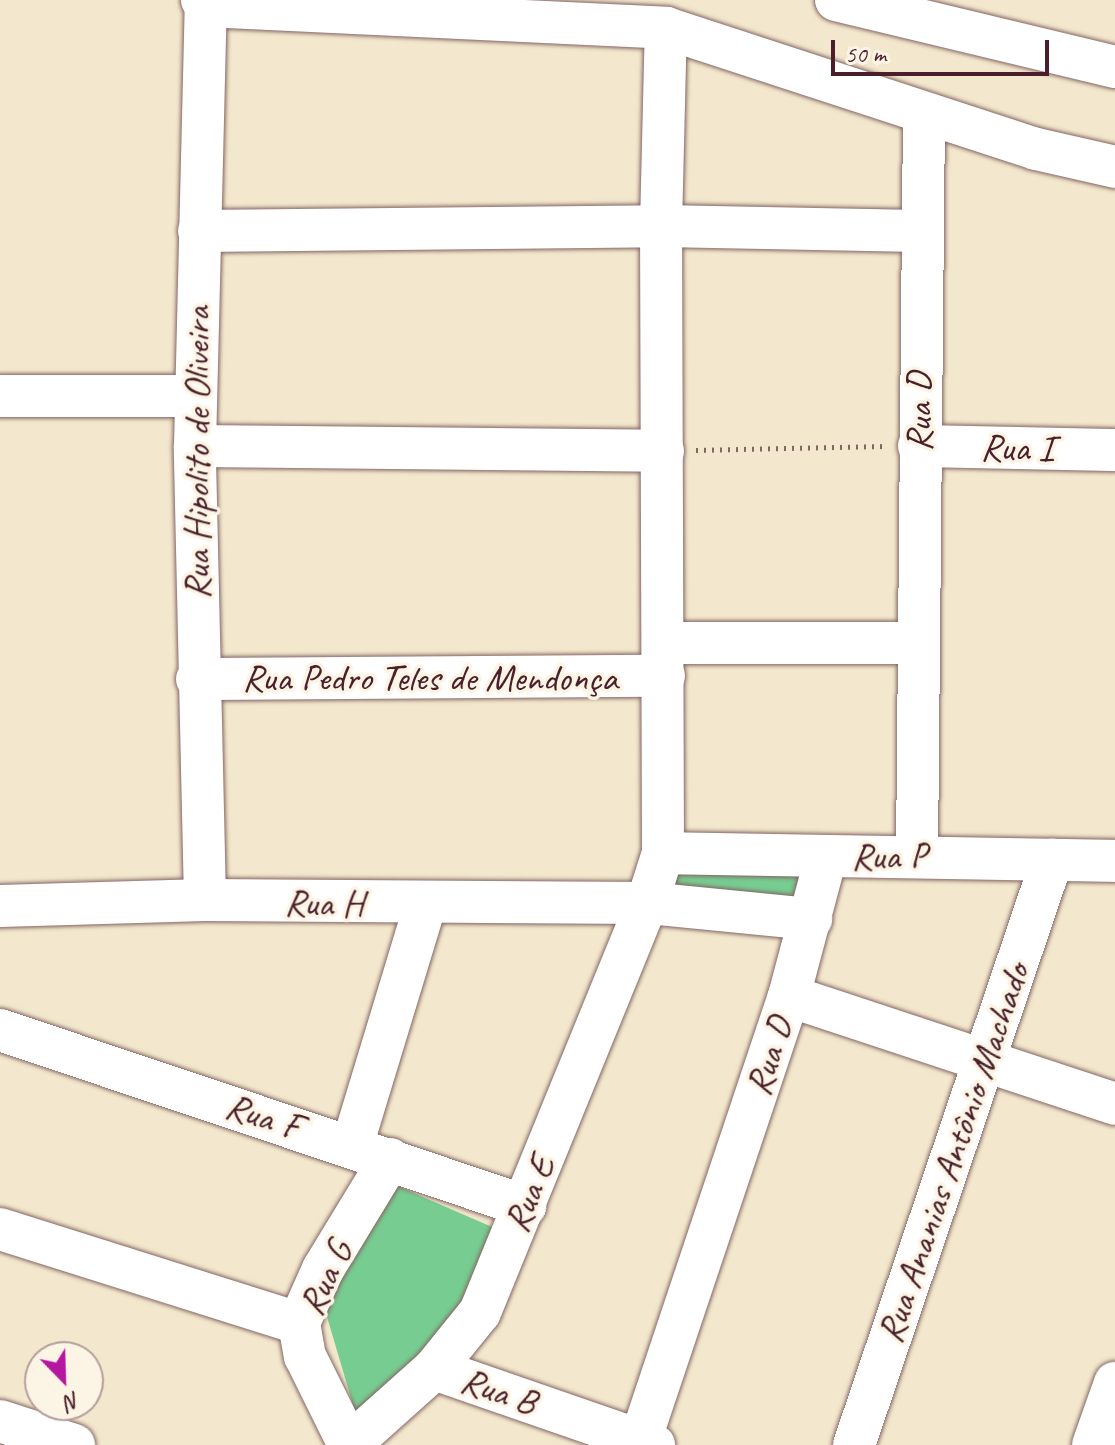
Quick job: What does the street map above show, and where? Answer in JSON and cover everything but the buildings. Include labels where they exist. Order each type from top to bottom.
[{"type":"street","points":[[836,0],[882,5],[1115,67]]},
{"type":"street","points":[[204,3],[666,28],[714,39],[1036,149],[1115,167]]},
{"type":"street","name":"Rua Hipolito de Oliveira","points":[[204,3],[195,446],[197,679],[205,900]]},
{"type":"street","points":[[647,903],[663,853],[661,226],[666,28]]},
{"type":"street","name":"Rua D","points":[[917,855],[919,231],[924,113]]},
{"type":"street","points":[[199,231],[661,226],[919,231]]},
{"type":"street","points":[[0,396],[196,396]]},
{"type":"street","points":[[195,446],[663,451]]},
{"type":"street","name":"Rua I","points":[[919,446],[1115,450]]},
{"type":"street","name":"Rua Pedro Teles de Mendonça","points":[[197,679],[664,659],[916,643]]},
{"type":"street","name":"Rua P","points":[[663,853],[826,857],[917,855],[1115,861]]},
{"type":"street","points":[[789,996],[826,857]]},
{"type":"street","name":"Rua Ananias Antônio Machado","points":[[854,1445],[1052,860]]},
{"type":"street","name":"Rua H","points":[[0,906],[205,900],[425,905],[647,903],[811,919]]},
{"type":"street","name":"Rua E","points":[[349,1445],[434,1369],[480,1312],[647,903]]},
{"type":"street","name":"Rua G","points":[[349,1445],[305,1356],[299,1323],[371,1153],[425,905]]},
{"type":"street","name":"Rua D","points":[[647,1443],[789,996],[1115,1104]]},
{"type":"street","name":"Rua F","points":[[0,1030],[525,1206]]},
{"type":"street","points":[[0,1229],[299,1323]]},
{"type":"street","name":"Rua B","points":[[434,1369],[647,1443]]},
{"type":"street","points":[[1093,1445],[1115,1383]]},
{"type":"street","points":[[0,1421],[74,1445]]},
{"type":"path","points":[[663,451],[919,446]]},
{"type":"green space","points":[[668,865],[812,866],[800,910],[660,893]]},
{"type":"green space","points":[[386,1181],[499,1230],[452,1328],[356,1415],[325,1310]]}]
